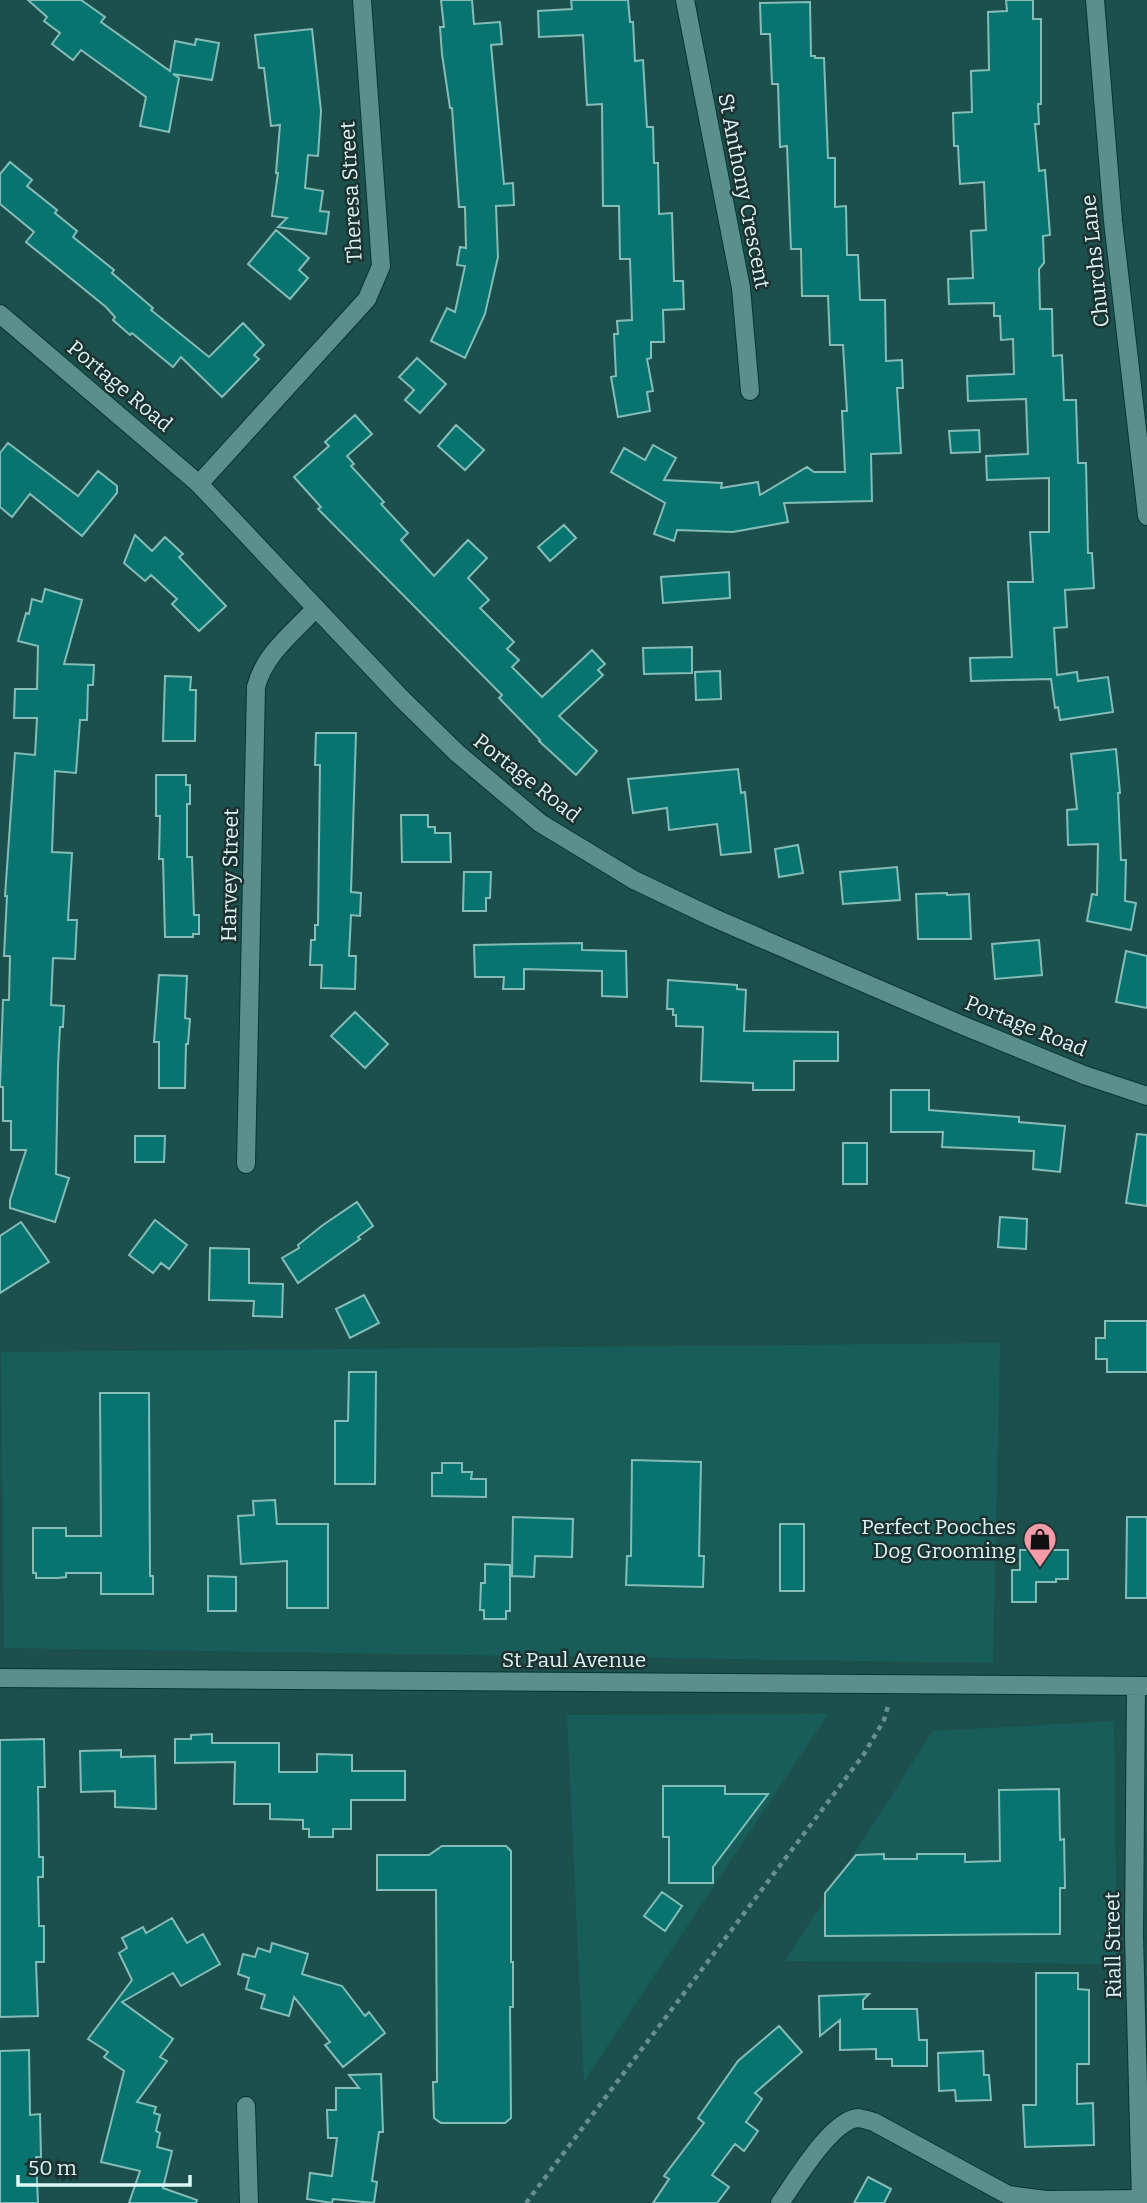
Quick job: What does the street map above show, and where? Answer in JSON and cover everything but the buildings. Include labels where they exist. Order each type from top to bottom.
[{"type":"street","name":"Theresa Street","points":[[199,484],[367,299],[381,266],[362,0]]},
{"type":"street","name":"St Anthony Crescent","points":[[684,0],[741,288],[750,391]]},
{"type":"street","name":"Churchs Lane","points":[[1095,0],[1113,221],[1147,516]]},
{"type":"street","name":"Portage Road","points":[[0,314],[199,484],[457,753],[540,823],[634,880],[714,918],[964,1026],[1084,1075],[1147,1096]]},
{"type":"street","name":"Harvey Street","points":[[246,1164],[256,687],[266,661],[316,608]]},
{"type":"street","name":"St Paul Avenue","points":[[0,1678],[1141,1686]]},
{"type":"street","name":"Riall Street","points":[[1141,1686],[1134,1936],[1143,2200]]},
{"type":"street","points":[[246,2106],[249,2203]]},
{"type":"street","points":[[780,2203],[831,2133],[845,2123],[859,2118],[874,2122],[1008,2195],[1046,2200],[1143,2200]]},
{"type":"path","points":[[526,2203],[864,1754],[884,1720],[894,1686]]},
{"type":"shaded area","points":[[1000,1343],[993,1663],[4,1648],[1,1352]]},
{"type":"shaded area","points":[[828,1714],[584,2081],[567,1715]]},
{"type":"shaded area","points":[[1114,1721],[1117,1964],[785,1961],[933,1731]]},
{"type":"place","name":"Perfect Pooches Dog Grooming","points":[[1040,1569]]}]
